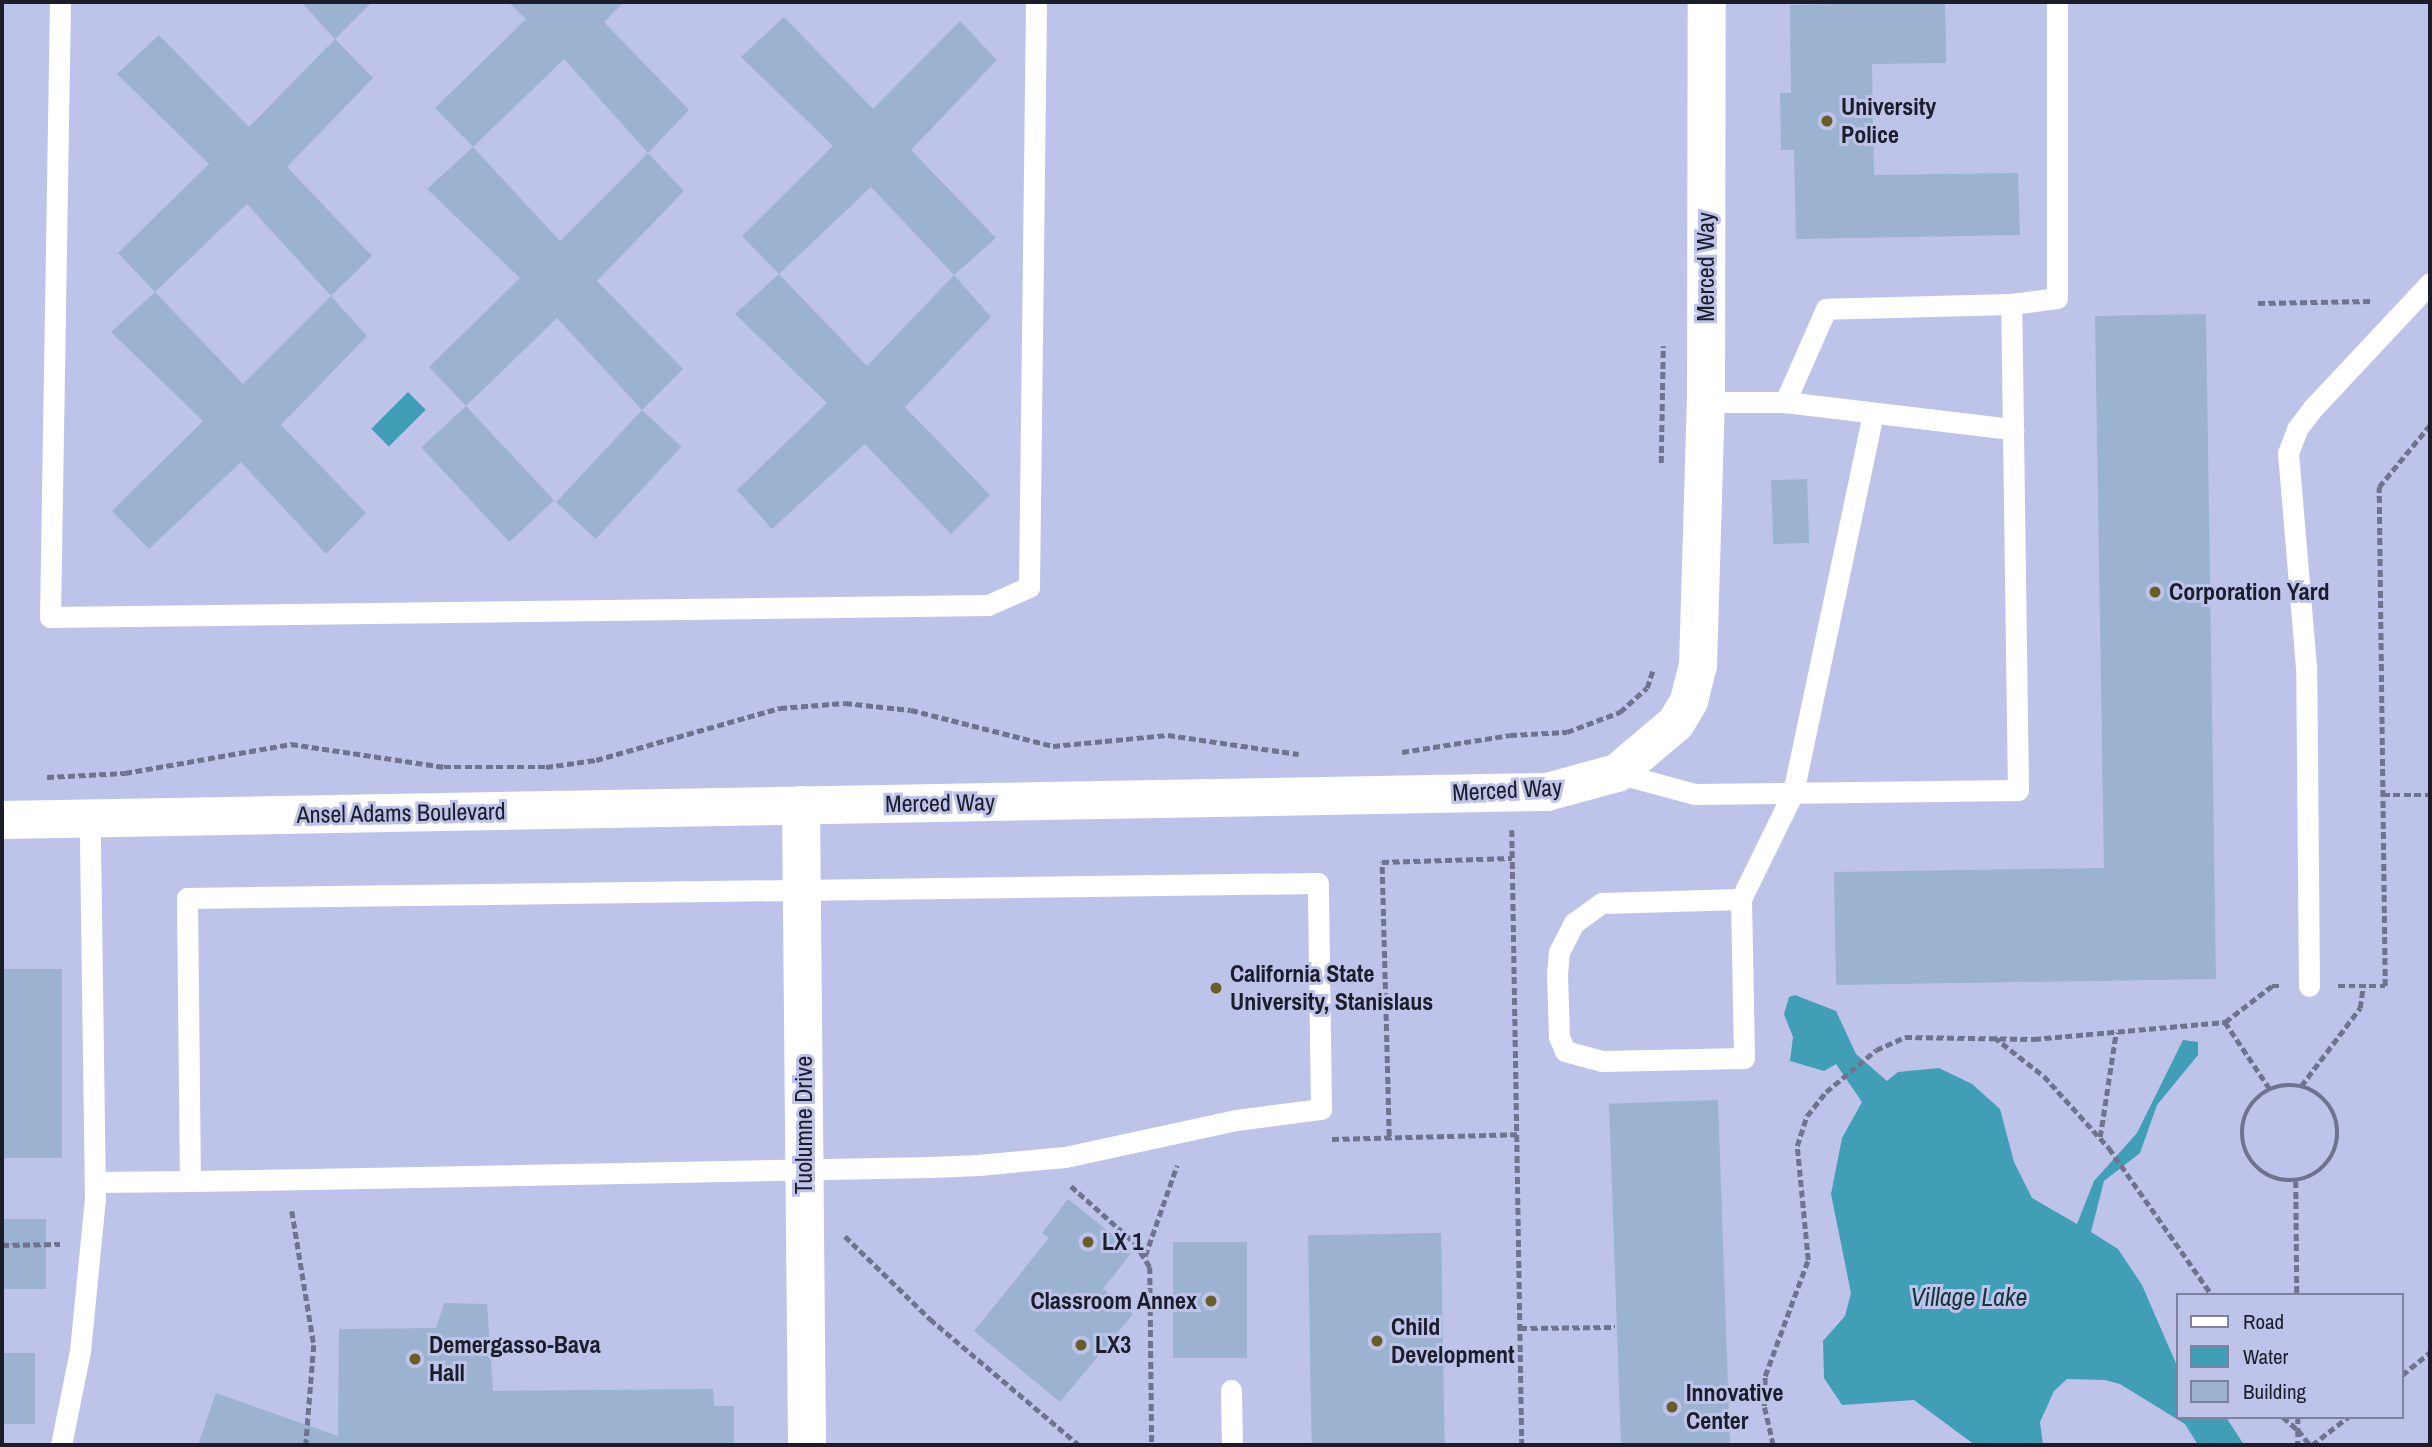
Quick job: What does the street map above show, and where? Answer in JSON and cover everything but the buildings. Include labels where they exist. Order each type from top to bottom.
[{"type":"street","name":"Merced Way","points":[[801,805],[1547,792],[1617,773],[1676,723],[1689,702],[1698,666],[1706,402],[1707,2]]},
{"type":"street","name":"Ansel Adams Boulevard","points":[[2,820],[801,805]]},
{"type":"street","name":"Tuolumne Drive","points":[[801,805],[807,1445]]},
{"type":"lane","points":[[60,2],[50,617],[988,605],[1029,587],[1036,2]]},
{"type":"lane","points":[[1784,402],[1826,309],[2011,304],[2057,298],[2057,2]]},
{"type":"lane","points":[[2309,986],[2306,667],[2288,453],[2297,429],[2313,408],[2430,283]]},
{"type":"lane","points":[[1617,773],[1695,794],[2018,790],[2011,304]]},
{"type":"lane","points":[[1706,402],[1784,402],[2012,429]]},
{"type":"lane","points":[[1741,899],[1602,903],[1574,923],[1558,963],[1559,1037],[1565,1051],[1602,1061],[1744,1058],[1741,899],[1793,793],[1873,413]]},
{"type":"lane","points":[[61,1445],[80,1351],[95,1182],[90,819]]},
{"type":"lane","points":[[95,1182],[804,1183],[1022,1162],[1321,1109],[1318,883],[187,898],[190,1181]]},
{"type":"lane","points":[[1231,1390],[1232,1445]]},
{"type":"path","points":[[2258,303],[2373,300]]},
{"type":"path","points":[[1661,470],[1664,333]]},
{"type":"path","points":[[1773,1445],[1763,1406],[1765,1376],[1808,1260],[1797,1146],[1807,1116],[1826,1092],[1875,1050],[1905,1037],[2116,1032],[2225,1022],[2272,986],[2385,986],[2379,487],[2430,425]]},
{"type":"path","points":[[1391,753],[1510,735],[1567,732],[1620,712],[1647,688],[1658,657]]},
{"type":"path","points":[[38,777],[125,773],[291,744],[444,767],[546,767],[596,760],[780,708],[845,703],[911,710],[1053,746],[1168,735],[1305,755]]},
{"type":"path","points":[[2383,795],[2430,795]]},
{"type":"path","points":[[1512,822],[1522,1445]]},
{"type":"path","points":[[1389,1136],[1382,862],[1512,858]]},
{"type":"path","points":[[2301,1086],[2360,1008],[2363,986]]},
{"type":"path","points":[[2225,1022],[2270,1089]]},
{"type":"path","points":[[2100,1138],[2116,1032]]},
{"type":"path","points":[[1993,1037],[2044,1076],[2109,1148],[2134,1180],[2211,1293]]},
{"type":"path","points":[[2301,1086],[2328,1104],[2338,1135],[2325,1166],[2296,1181],[2266,1175],[2245,1153],[2242,1123],[2253,1103],[2270,1089],[2301,1086]]},
{"type":"path","points":[[1324,1139],[1517,1134]]},
{"type":"path","points":[[1145,1256],[1177,1165],[1189,1162]]},
{"type":"path","points":[[2296,1181],[2297,1293]]},
{"type":"path","points":[[804,1183],[930,1320],[1079,1445]]},
{"type":"path","points":[[1070,1186],[1145,1256],[1153,1280],[1152,1445]]},
{"type":"path","points":[[290,1205],[314,1345],[306,1445]]},
{"type":"path","points":[[2,1245],[66,1244]]},
{"type":"path","points":[[1520,1328],[1615,1327]]},
{"type":"path","points":[[2404,1373],[2430,1352]]},
{"type":"path","points":[[2285,1419],[2311,1445],[2345,1419]]},
{"type":"path","points":[[2298,1419],[2298,1445]]},
{"type":"water","points":[[408,392],[426,410],[389,446],[371,429]]},
{"type":"water","name":"Village Lake","points":[[1795,995],[1836,1011],[1856,1054],[1887,1081],[1898,1072],[1939,1068],[1972,1084],[2000,1109],[2014,1162],[2032,1198],[2077,1224],[2094,1181],[2137,1133],[2183,1040],[2198,1042],[2198,1055],[2157,1105],[2140,1153],[2104,1181],[2091,1232],[2118,1249],[2142,1285],[2176,1363],[2176,1418],[2120,1384],[2105,1380],[2067,1379],[2054,1391],[2040,1422],[2043,1445],[1975,1445],[1914,1400],[1842,1405],[1824,1378],[1823,1341],[1845,1316],[1851,1293],[1831,1194],[1842,1138],[1862,1102],[1836,1064],[1824,1071],[1790,1061],[1793,1037],[1784,1014],[1789,997]]},
{"type":"water","name":"Village Lake","points":[[2177,1419],[2227,1419],[2244,1445],[2198,1445],[2185,1424]]},
{"type":"place","name":"University Police","points":[[1827,121]]},
{"type":"place","name":"Corporation Yard","points":[[2155,592]]},
{"type":"place","name":"California State University, Stanislaus","points":[[1216,988]]},
{"type":"place","name":"LX 1","points":[[1088,1242]]},
{"type":"place","name":"Classroom Annex","points":[[1211,1301]]},
{"type":"place","name":"Child Development","points":[[1377,1341]]},
{"type":"place","name":"LX3","points":[[1081,1345]]},
{"type":"place","name":"Demergasso-Bava Hall","points":[[415,1359]]},
{"type":"place","name":"Innovative Center","points":[[1672,1407]]}]
